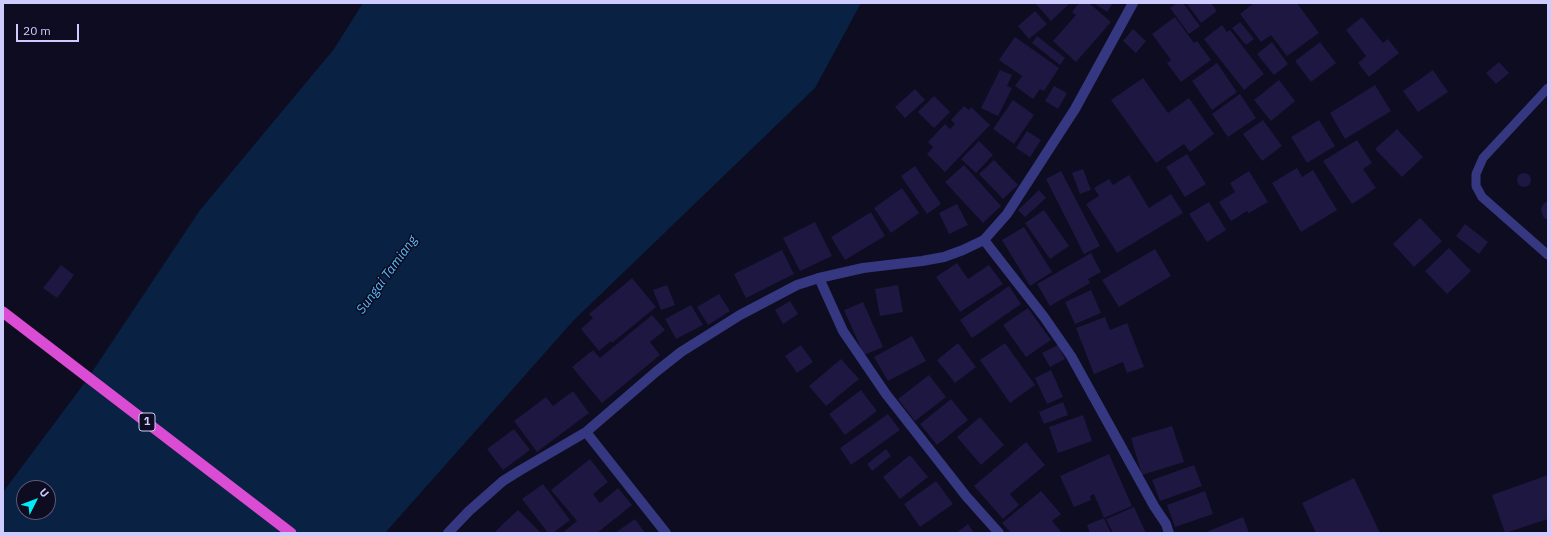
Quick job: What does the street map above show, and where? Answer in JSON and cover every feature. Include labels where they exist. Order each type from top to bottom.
[{"type":"highway","name":"1","points":[[3,312],[291,533]]},
{"type":"street","points":[[448,533],[469,511],[504,481],[586,432],[656,371],[681,352],[740,315],[797,286],[819,278],[863,268],[944,257],[984,240],[1007,214],[1075,108],[1133,3]]},
{"type":"street","points":[[984,240],[1044,317],[1071,356],[1154,506],[1166,524],[1169,533]]},
{"type":"street","points":[[819,278],[843,331],[886,394],[966,496],[999,533]]},
{"type":"street","points":[[586,432],[666,533]]},
{"type":"lane","points":[[1548,88],[1483,158],[1476,174],[1476,186],[1482,197],[1548,255]]},
{"type":"water","name":"Sungai Tamiang","points":[[363,3],[861,3],[815,88],[574,320],[385,533],[3,533],[3,492],[86,381],[200,210],[334,49]]},
{"type":"building","points":[[1070,3],[1051,21],[1036,4]]},
{"type":"building","points":[[1079,3],[1089,3],[1111,22],[1076,62],[1053,41],[1076,15],[1072,12]]},
{"type":"building","points":[[1094,3],[1113,3],[1107,12]]},
{"type":"building","points":[[1177,3],[1183,3],[1200,26],[1189,34],[1170,8]]},
{"type":"building","points":[[1211,3],[1217,11],[1201,23],[1187,4]]},
{"type":"building","points":[[1254,3],[1297,3],[1319,33],[1287,56],[1271,35],[1261,42],[1240,14]]},
{"type":"building","points":[[1035,11],[1047,24],[1029,39],[1018,26]]},
{"type":"building","points":[[1175,17],[1194,43],[1197,41],[1211,60],[1181,82],[1167,63],[1171,60],[1152,34]]},
{"type":"building","points":[[1362,17],[1383,43],[1388,39],[1399,53],[1369,77],[1358,63],[1366,56],[1346,30]]},
{"type":"building","points":[[1240,22],[1254,39],[1246,45],[1232,28]]},
{"type":"building","points":[[1222,25],[1227,32],[1230,30],[1264,74],[1244,90],[1204,39]]},
{"type":"building","points":[[1133,29],[1146,41],[1136,53],[1123,41]]},
{"type":"building","points":[[1037,36],[1065,58],[1060,65],[1032,43]]},
{"type":"building","points":[[1015,37],[1059,68],[1044,91],[1040,89],[1033,99],[1015,86],[1022,76],[999,60]]},
{"type":"building","points":[[1272,42],[1288,64],[1274,75],[1257,54]]},
{"type":"building","points":[[1320,42],[1336,63],[1311,82],[1295,61]]},
{"type":"building","points":[[1499,62],[1509,73],[1496,84],[1486,73]]},
{"type":"building","points":[[1217,63],[1237,92],[1212,110],[1192,81]]},
{"type":"building","points":[[1000,70],[1012,75],[1007,86],[1012,88],[998,116],[981,108]]},
{"type":"building","points":[[1433,70],[1448,92],[1418,112],[1403,91]]},
{"type":"building","points":[[1143,78],[1168,113],[1189,98],[1214,134],[1190,152],[1184,144],[1156,163],[1111,100]]},
{"type":"building","points":[[1279,80],[1295,101],[1271,121],[1254,100]]},
{"type":"building","points":[[1375,85],[1391,111],[1345,139],[1330,113]]},
{"type":"building","points":[[1054,86],[1067,93],[1058,109],[1045,101]]},
{"type":"building","points":[[915,89],[925,100],[905,118],[895,107]]},
{"type":"building","points":[[1240,94],[1256,118],[1228,137],[1212,114]]},
{"type":"building","points":[[934,96],[950,112],[934,128],[918,112]]},
{"type":"building","points":[[1013,100],[1034,115],[1014,144],[993,129]]},
{"type":"building","points":[[964,106],[969,110],[971,107],[990,125],[945,172],[927,154],[933,147],[928,142],[945,124],[950,129],[955,124],[951,120]]},
{"type":"building","points":[[1263,120],[1282,146],[1262,161],[1243,134]]},
{"type":"building","points":[[1319,120],[1335,146],[1307,163],[1291,137]]},
{"type":"building","points":[[1397,129],[1423,157],[1402,177],[1375,149]]},
{"type":"building","points":[[1027,131],[1041,140],[1030,157],[1016,148]]},
{"type":"building","points":[[1357,140],[1372,163],[1363,169],[1376,188],[1352,204],[1323,161]]},
{"type":"building","points":[[979,141],[993,155],[976,173],[961,159]]},
{"type":"building","points":[[1187,154],[1206,184],[1185,197],[1166,167]]},
{"type":"building","points":[[994,160],[1018,185],[1003,199],[979,174]]},
{"type":"building","points":[[964,165],[1001,206],[983,223],[945,182]]},
{"type":"building","points":[[915,166],[941,204],[927,214],[901,176]]},
{"type":"building","points":[[1297,168],[1302,177],[1313,170],[1337,210],[1301,232],[1272,183]]},
{"type":"building","points":[[1083,169],[1091,190],[1080,194],[1072,173]]},
{"type":"building","points":[[1061,171],[1100,246],[1084,254],[1046,179]]},
{"type":"building","points":[[1249,171],[1268,202],[1249,213],[1247,211],[1231,221],[1219,202],[1235,192],[1230,183]]},
{"type":"building","points":[[1524,173],[1529,175],[1531,180],[1529,185],[1524,187],[1519,185],[1517,180],[1519,175]]},
{"type":"building","points":[[1129,175],[1149,208],[1171,194],[1183,213],[1117,253],[1086,204],[1099,196],[1094,188],[1109,179],[1113,185]]},
{"type":"building","points":[[902,188],[919,213],[891,233],[874,208]]},
{"type":"building","points":[[1039,190],[1046,198],[1025,217],[1018,210]]},
{"type":"building","points":[[1548,201],[1548,220],[1544,218],[1541,209],[1543,204]]},
{"type":"building","points":[[1209,202],[1226,230],[1207,242],[1189,214]]},
{"type":"building","points":[[957,204],[968,225],[949,234],[939,213]]},
{"type":"building","points":[[1044,210],[1069,246],[1050,259],[1025,223]]},
{"type":"building","points":[[871,212],[885,236],[845,260],[831,237]]},
{"type":"building","points":[[1420,218],[1442,241],[1414,267],[1393,244]]},
{"type":"building","points":[[815,222],[832,256],[800,271],[783,238]]},
{"type":"building","points":[[1465,224],[1488,242],[1479,254],[1456,236]]},
{"type":"building","points":[[1024,227],[1052,272],[1030,286],[1002,240]]},
{"type":"building","points":[[1449,248],[1471,271],[1447,294],[1425,271]]},
{"type":"building","points":[[1155,249],[1171,276],[1119,307],[1102,280]]},
{"type":"building","points":[[782,250],[794,274],[746,298],[734,274]]},
{"type":"building","points":[[1091,253],[1101,272],[1088,279],[1090,283],[1050,306],[1037,284]]},
{"type":"building","points":[[957,263],[968,279],[989,265],[1003,284],[960,312],[936,277]]},
{"type":"building","points":[[61,265],[74,275],[57,298],[43,288]]},
{"type":"building","points":[[632,278],[656,307],[612,343],[611,341],[599,351],[581,329],[593,318],[589,314]]},
{"type":"building","points":[[667,285],[675,305],[661,310],[653,290]]},
{"type":"building","points":[[898,285],[903,312],[880,316],[875,289]]},
{"type":"building","points":[[1009,286],[1021,304],[972,338],[960,320]]},
{"type":"building","points":[[1091,290],[1101,313],[1075,324],[1065,302]]},
{"type":"building","points":[[719,294],[730,311],[708,325],[697,307]]},
{"type":"building","points":[[790,301],[798,314],[783,324],[775,310]]},
{"type":"building","points":[[863,302],[883,347],[864,355],[844,310]]},
{"type":"building","points":[[691,305],[703,325],[676,339],[665,319]]},
{"type":"building","points":[[1028,308],[1051,340],[1026,357],[1003,325]]},
{"type":"building","points":[[652,315],[665,330],[650,342],[660,355],[602,403],[572,367],[593,350],[600,358]]},
{"type":"building","points":[[1105,317],[1110,330],[1127,323],[1144,367],[1127,373],[1123,362],[1094,374],[1076,328]]},
{"type":"building","points":[[912,336],[926,361],[888,381],[874,357]]},
{"type":"building","points":[[958,343],[976,367],[955,383],[937,360]]},
{"type":"building","points":[[1005,343],[1035,385],[1010,403],[980,360]]},
{"type":"building","points":[[801,345],[813,362],[797,373],[785,356]]},
{"type":"building","points":[[1058,345],[1065,359],[1050,367],[1042,353]]},
{"type":"building","points":[[841,359],[859,379],[826,406],[809,386]]},
{"type":"building","points":[[1051,370],[1063,397],[1047,404],[1035,378]]},
{"type":"building","points":[[929,375],[946,397],[915,421],[898,399]]},
{"type":"building","points":[[861,390],[877,411],[845,435],[829,414]]},
{"type":"building","points":[[573,391],[589,413],[537,452],[514,421],[546,397],[553,406]]},
{"type":"building","points":[[951,399],[968,420],[937,445],[920,424]]},
{"type":"building","points":[[1063,402],[1068,415],[1044,424],[1039,412]]},
{"type":"building","points":[[888,414],[900,430],[851,465],[840,448]]},
{"type":"building","points":[[1083,415],[1092,441],[1058,453],[1049,427]]},
{"type":"building","points":[[980,417],[1004,445],[981,465],[957,437]]},
{"type":"building","points":[[1172,426],[1184,462],[1142,475],[1131,438]]},
{"type":"building","points":[[514,429],[530,450],[503,470],[487,449]]},
{"type":"building","points":[[1026,442],[1045,465],[1010,494],[1019,505],[1003,519],[974,486]]},
{"type":"building","points":[[886,449],[891,456],[872,471],[867,464]]},
{"type":"building","points":[[1109,454],[1132,506],[1104,518],[1094,494],[1090,496],[1091,500],[1074,507],[1060,476]]},
{"type":"building","points":[[910,455],[928,477],[900,499],[883,477]]},
{"type":"building","points":[[590,459],[608,482],[593,494],[600,503],[618,488],[632,505],[597,533],[562,533],[577,521],[551,490]]},
{"type":"building","points":[[1194,465],[1202,486],[1160,501],[1152,480]]},
{"type":"building","points":[[1548,475],[1548,519],[1505,533],[1492,495]]},
{"type":"building","points":[[1354,478],[1380,533],[1316,533],[1302,503]]},
{"type":"building","points":[[936,481],[953,504],[920,527],[904,504]]},
{"type":"building","points":[[543,484],[570,520],[553,533],[548,533],[522,499]]},
{"type":"building","points":[[1041,491],[1061,514],[1052,521],[1062,533],[1011,533],[1002,523]]},
{"type":"building","points":[[1205,491],[1213,514],[1175,527],[1167,505]]},
{"type":"building","points":[[1134,507],[1146,533],[1113,533],[1106,519]]},
{"type":"building","points":[[518,510],[541,533],[494,533],[504,523]]},
{"type":"building","points":[[1243,517],[1249,533],[1204,533]]},
{"type":"building","points":[[1104,518],[1111,533],[1090,533],[1087,525]]},
{"type":"building","points":[[635,519],[645,533],[615,533]]},
{"type":"building","points":[[968,524],[974,533],[956,533]]}]
